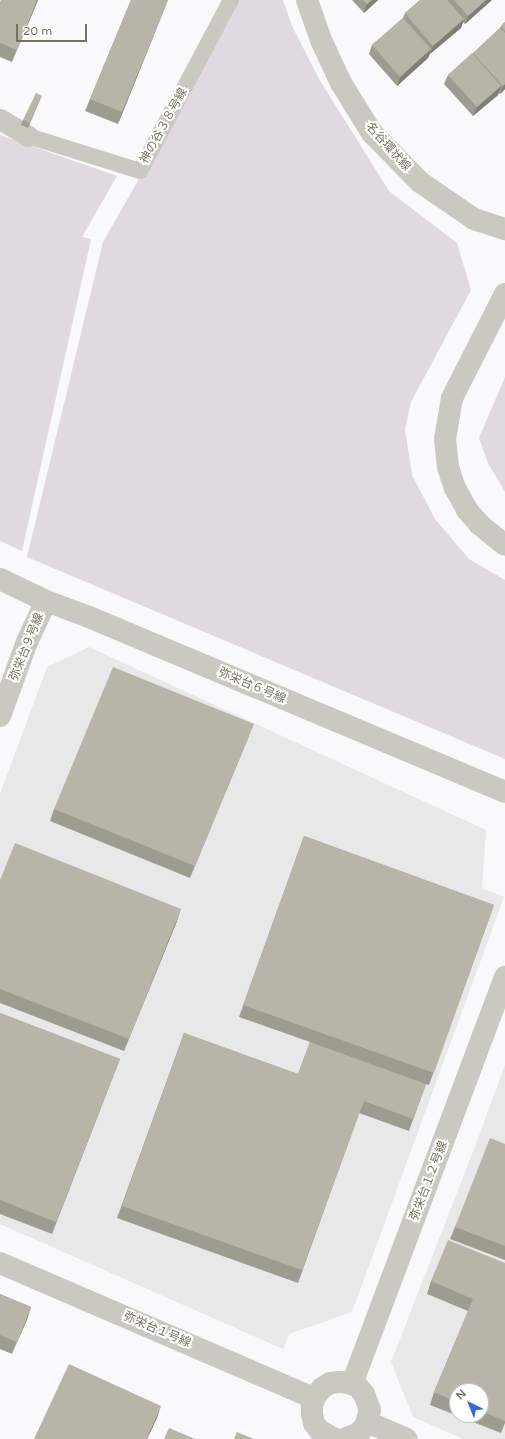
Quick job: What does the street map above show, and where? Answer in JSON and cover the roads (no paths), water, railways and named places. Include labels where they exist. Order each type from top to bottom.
[{"type":"street","name":"神の谷３８号線","points":[[28,136],[140,171],[231,0]]},
{"type":"street","name":"名谷環状線","points":[[306,0],[321,40],[341,83],[372,133],[420,182],[474,219],[505,229]]},
{"type":"street","points":[[0,119],[28,136]]},
{"type":"street","points":[[505,294],[452,398],[445,439],[448,467],[455,488],[467,510],[479,524],[505,545]]},
{"type":"street","name":"弥栄台６号線","points":[[0,579],[46,601],[89,617],[505,792]]},
{"type":"street","name":"弥栄台９号線","points":[[0,716],[27,642],[46,601]]},
{"type":"street","name":"弥栄台１２号線","points":[[352,1384],[505,977]]},
{"type":"street","name":"弥栄台１号線","points":[[0,1263],[314,1398]]},
{"type":"street","points":[[340,1382],[352,1384],[364,1394],[368,1402],[370,1410],[367,1422],[359,1433],[335,1439],[320,1431],[314,1423],[312,1414],[314,1398],[322,1388],[330,1384],[340,1382]]},
{"type":"street","points":[[367,1422],[407,1439]]}]
